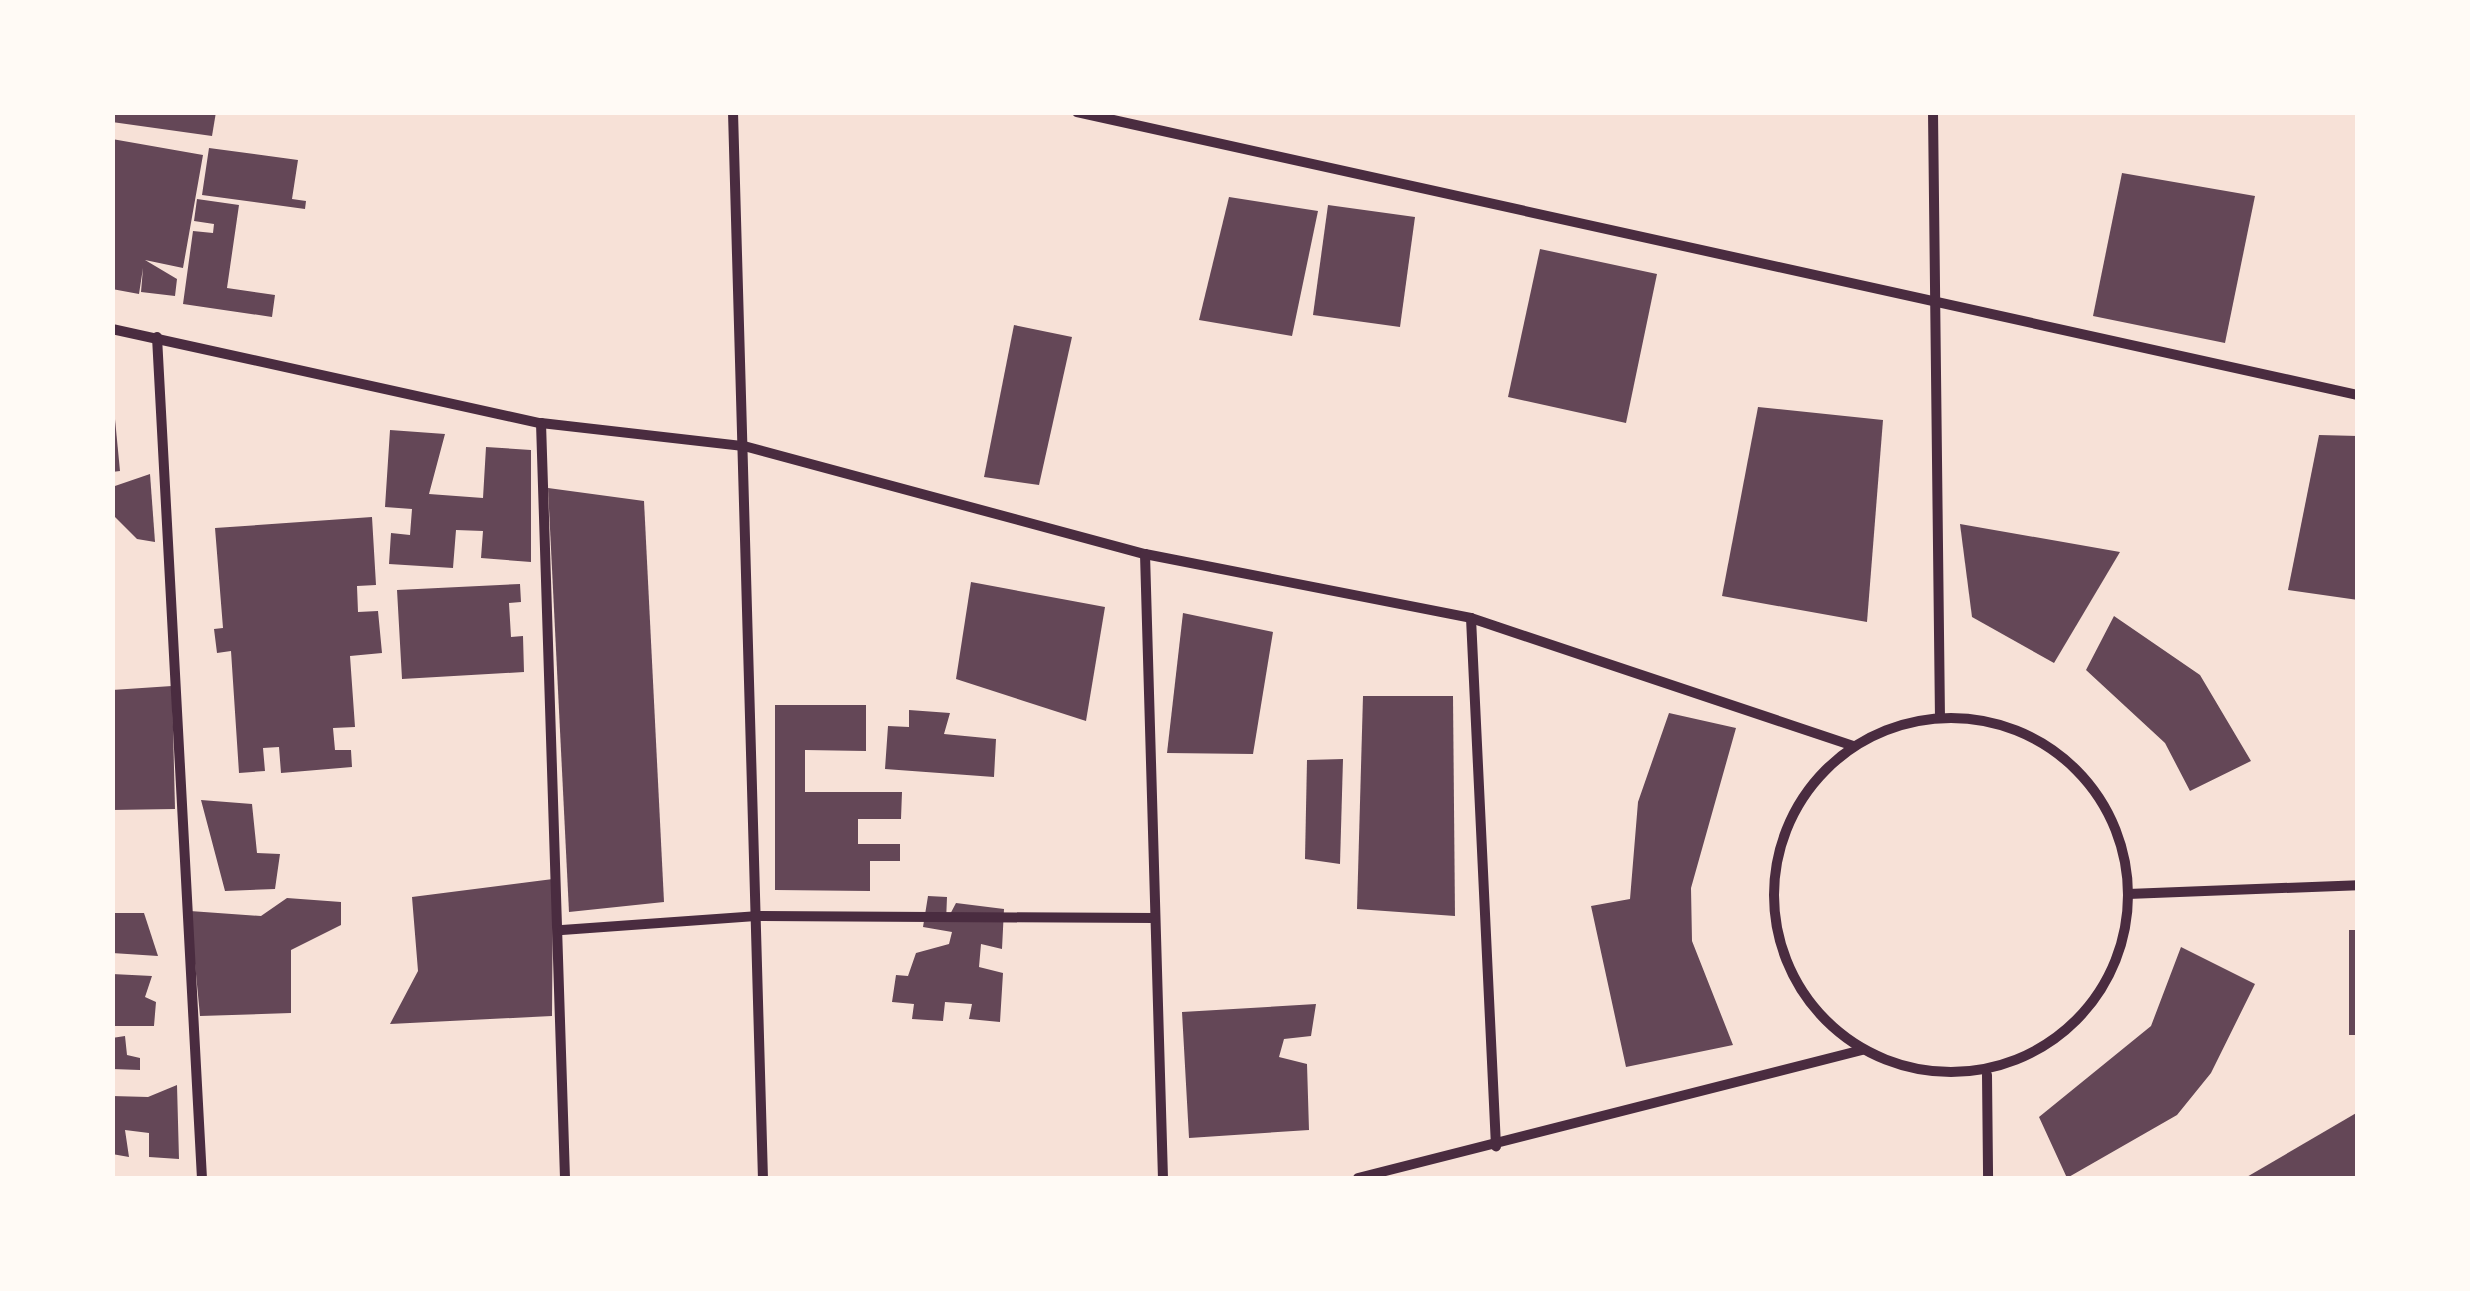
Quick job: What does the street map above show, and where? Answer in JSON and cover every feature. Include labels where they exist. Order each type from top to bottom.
[{"type":"street","points":[[733,112],[764,1178]]},
{"type":"street","points":[[1077,112],[1938,308],[2358,395]]},
{"type":"street","points":[[1933,112],[1940,717]]},
{"type":"street","points":[[112,329],[540,424],[744,446],[1145,554],[1471,618],[1853,746]]},
{"type":"street","points":[[156,337],[202,1178]]},
{"type":"street","points":[[540,424],[562,930],[565,1178]]},
{"type":"street","points":[[1145,554],[1163,1178]]},
{"type":"street","points":[[1471,618],[1496,1146]]},
{"type":"street","points":[[1940,717],[1988,720],[2072,764],[2122,846],[2128,894],[2107,979],[2082,1015],[1987,1075],[1930,1072],[1862,1050],[1799,987],[1773,901],[1794,812],[1853,746],[1940,717]]},
{"type":"street","points":[[2128,894],[2358,885]]},
{"type":"street","points":[[562,930],[755,916],[1155,918]]},
{"type":"street","points":[[1358,1178],[1862,1050]]},
{"type":"street","points":[[1987,1075],[1988,1178]]},
{"type":"building","points":[[112,112],[216,112],[212,136],[112,122]]},
{"type":"building","points":[[112,139],[203,155],[183,268],[145,260],[177,279],[175,296],[141,292],[143,268],[139,294],[112,289]]},
{"type":"building","points":[[209,148],[298,160],[292,199],[306,201],[305,209],[202,195]]},
{"type":"building","points":[[2122,173],[2255,196],[2225,343],[2093,316]]},
{"type":"building","points":[[1229,197],[1318,211],[1292,336],[1199,320]]},
{"type":"building","points":[[197,199],[239,205],[227,288],[275,295],[272,317],[183,304],[193,231],[213,233],[214,224],[194,221]]},
{"type":"building","points":[[1328,205],[1415,217],[1400,327],[1313,315]]},
{"type":"building","points":[[1540,249],[1657,274],[1626,423],[1508,397]]},
{"type":"building","points":[[1014,325],[1072,337],[1039,485],[984,477]]},
{"type":"building","points":[[112,388],[120,471],[112,472]]},
{"type":"building","points":[[1758,407],[1883,420],[1867,622],[1722,596]]},
{"type":"building","points":[[390,430],[445,434],[429,494],[483,498],[486,447],[531,450],[531,562],[481,558],[483,531],[456,530],[453,568],[389,564],[391,533],[410,535],[412,509],[385,507]]},
{"type":"building","points":[[2319,435],[2358,436],[2358,600],[2288,590]]},
{"type":"building","points":[[150,474],[155,542],[137,539],[112,514],[112,487]]},
{"type":"building","points":[[548,488],[644,501],[664,902],[569,912]]},
{"type":"building","points":[[372,517],[376,585],[357,586],[358,612],[378,611],[382,653],[350,656],[355,727],[333,728],[335,750],[351,750],[352,767],[281,773],[279,747],[263,748],[265,771],[239,773],[231,651],[217,653],[214,629],[223,628],[215,528]]},
{"type":"building","points":[[1960,524],[2120,552],[2054,663],[1972,617]]},
{"type":"building","points":[[971,582],[1105,607],[1086,721],[956,679]]},
{"type":"building","points":[[520,584],[521,602],[509,603],[511,637],[523,636],[524,672],[402,679],[397,590]]},
{"type":"building","points":[[1183,613],[1273,632],[1253,754],[1167,753]]},
{"type":"building","points":[[2114,616],[2200,675],[2251,761],[2190,791],[2165,743],[2086,670]]},
{"type":"building","points":[[172,686],[175,809],[112,810],[112,690]]},
{"type":"building","points":[[1363,696],[1453,696],[1455,916],[1357,909]]},
{"type":"building","points":[[775,705],[866,705],[866,751],[805,750],[805,792],[902,792],[901,819],[858,819],[858,844],[900,844],[900,861],[870,861],[870,891],[775,890]]},
{"type":"building","points":[[909,710],[950,713],[944,734],[996,739],[994,777],[885,769],[888,726],[909,727]]},
{"type":"building","points":[[1669,713],[1736,728],[1691,888],[1692,941],[1733,1045],[1626,1067],[1591,906],[1630,899],[1638,802]]},
{"type":"building","points":[[1343,759],[1340,864],[1305,859],[1307,760]]},
{"type":"building","points":[[201,800],[252,804],[257,853],[280,854],[275,889],[225,891]]},
{"type":"building","points":[[553,879],[552,1016],[390,1024],[418,971],[412,897]]},
{"type":"building","points":[[928,896],[947,897],[946,922],[956,903],[1004,909],[1002,949],[981,944],[979,967],[1003,973],[1000,1022],[969,1019],[972,1004],[945,1002],[943,1021],[912,1019],[914,1004],[892,1002],[896,975],[908,976],[916,953],[949,944],[952,932],[923,927]]},
{"type":"building","points":[[287,898],[341,902],[341,925],[291,950],[291,1013],[200,1016],[190,911],[261,916]]},
{"type":"building","points":[[112,913],[144,913],[158,956],[112,953]]},
{"type":"building","points":[[2349,930],[2358,930],[2358,1035],[2349,1035]]},
{"type":"building","points":[[2181,947],[2255,984],[2211,1073],[2177,1115],[2067,1178],[2039,1117],[2151,1026]]},
{"type":"building","points":[[112,974],[152,976],[145,997],[156,1002],[154,1026],[112,1026]]},
{"type":"building","points":[[1316,1004],[1311,1036],[1284,1039],[1279,1057],[1307,1064],[1309,1130],[1189,1138],[1182,1012]]},
{"type":"building","points":[[125,1036],[127,1055],[140,1058],[140,1070],[112,1069],[112,1038]]},
{"type":"building","points":[[177,1085],[179,1159],[149,1157],[149,1133],[125,1130],[129,1157],[112,1154],[112,1096],[148,1097]]},
{"type":"building","points":[[2358,1112],[2358,1178],[2245,1178]]}]
